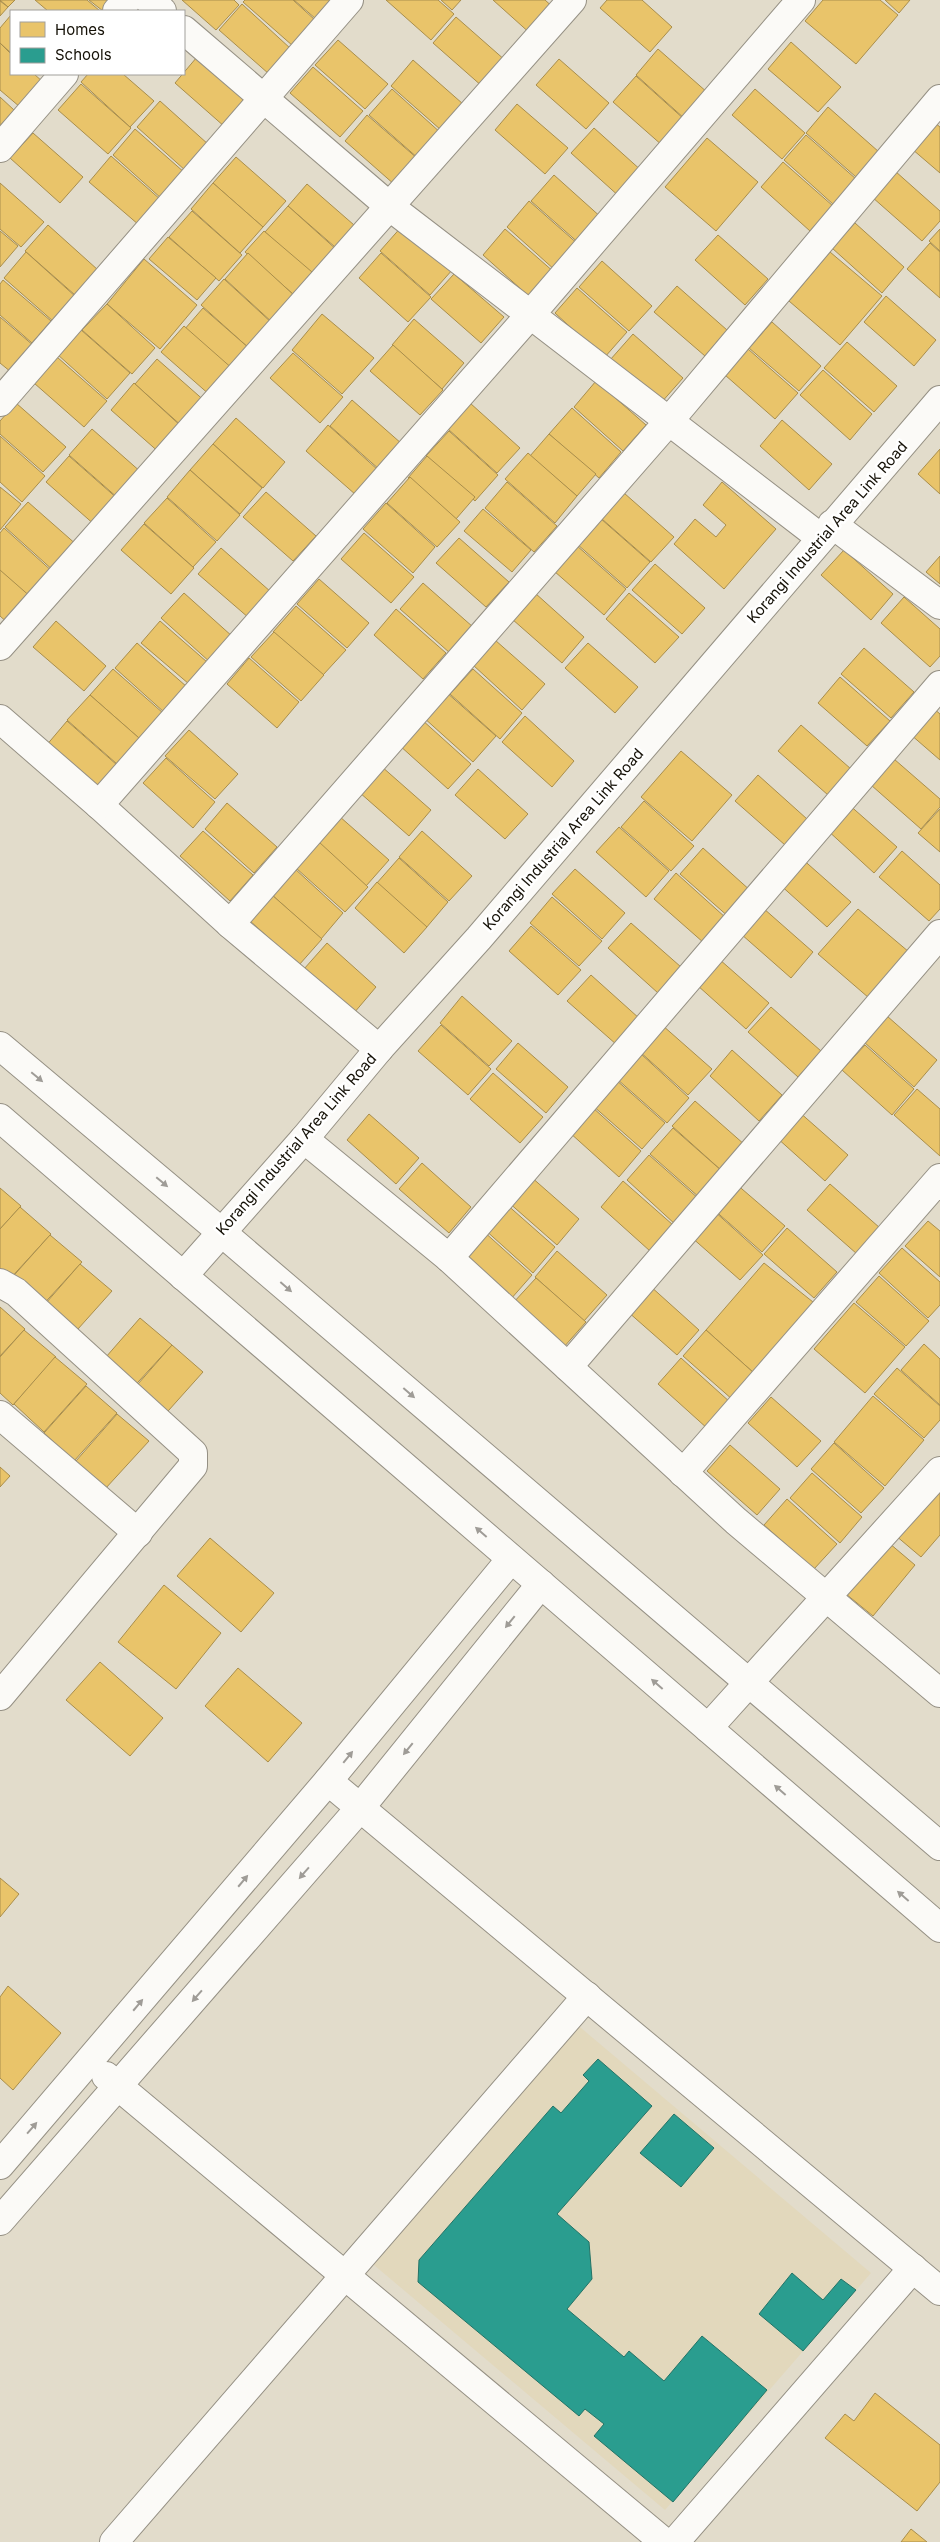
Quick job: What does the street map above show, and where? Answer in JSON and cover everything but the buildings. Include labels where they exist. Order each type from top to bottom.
[{"type":"street","points":[[118,10],[127,0]]},
{"type":"street","points":[[149,0],[161,10]]},
{"type":"street","points":[[0,402],[349,0]]},
{"type":"street","points":[[0,646],[572,0]]},
{"type":"street","points":[[99,805],[530,315],[801,0]]},
{"type":"street","points":[[185,31],[262,99],[389,206],[669,421],[827,531],[940,605]]},
{"type":"street","points":[[0,148],[63,75]]},
{"type":"street","points":[[230,924],[669,421],[940,99]]},
{"type":"street","name":"Korangi Industrial Area Link Road","points":[[183,1276],[220,1231],[304,1139],[379,1049],[479,938],[940,400]]},
{"type":"street","points":[[449,1258],[940,686]]},
{"type":"street","points":[[0,719],[99,805],[230,924],[379,1049]]},
{"type":"street","points":[[568,1367],[940,934]]},
{"type":"street","points":[[0,1046],[220,1231],[940,1846]]},
{"type":"street","points":[[0,1118],[940,1928]]},
{"type":"street","points":[[304,1139],[449,1258],[736,1521],[940,1693]]},
{"type":"street","points":[[683,1473],[940,1178]]},
{"type":"street","points":[[0,1283],[16,1292],[193,1453],[193,1466],[0,1696]]},
{"type":"street","points":[[0,1415],[138,1533]]},
{"type":"street","points":[[708,1728],[750,1685],[940,1471]]},
{"type":"street","points":[[0,2165],[328,1781],[511,1558]]},
{"type":"street","points":[[0,2221],[119,2087],[360,1808],[541,1584]]},
{"type":"street","points":[[328,1781],[940,2291]]},
{"type":"street","points":[[114,2542],[587,1996]]},
{"type":"street","points":[[89,2062],[664,2542]]},
{"type":"street","points":[[675,2542],[912,2268]]},
{"type":"shaded area","points":[[574,2022],[871,2273],[665,2510],[368,2260]]}]
